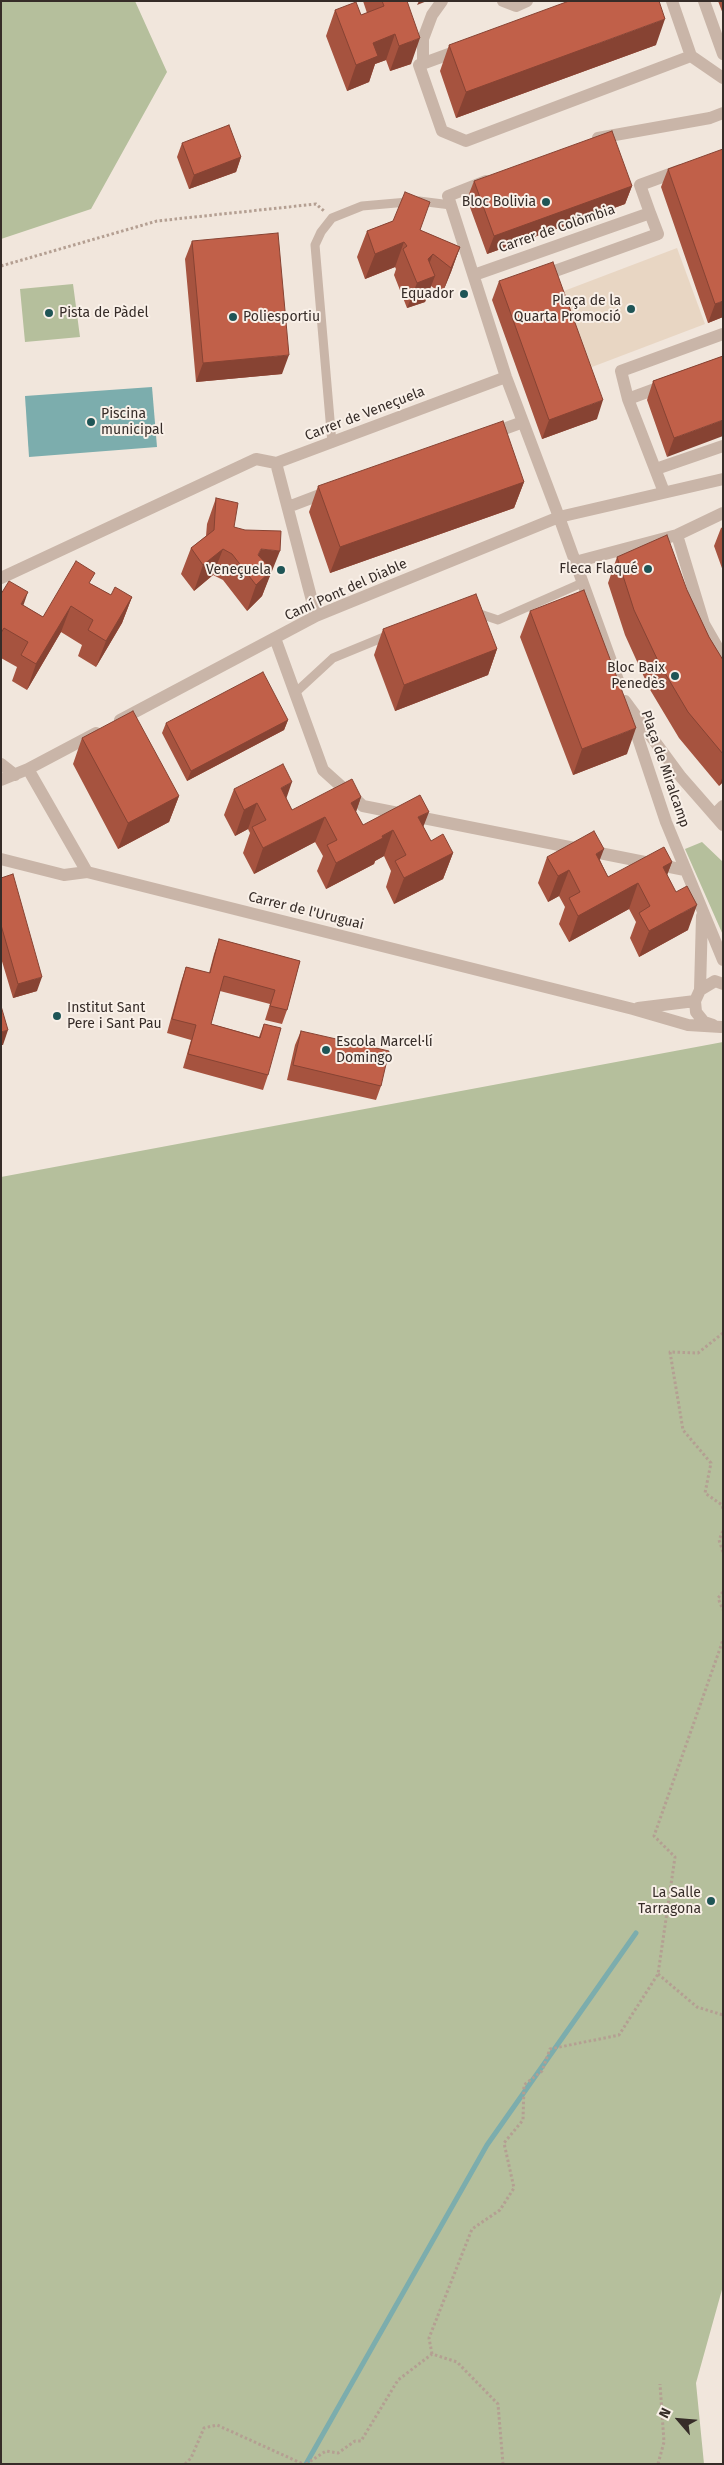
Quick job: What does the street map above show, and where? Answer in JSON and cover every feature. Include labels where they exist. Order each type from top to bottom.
[{"type":"street","points":[[423,63],[423,39],[432,14],[442,1]]},
{"type":"street","points":[[503,1],[519,3]]},
{"type":"street","points":[[672,1],[691,56],[723,78]]},
{"type":"street","points":[[704,1],[723,54]]},
{"type":"street","points":[[470,47],[419,65],[442,131],[466,141],[691,56]]},
{"type":"street","points":[[588,140],[710,118],[723,113]]},
{"type":"street","points":[[526,281],[658,234],[640,185],[692,166]]},
{"type":"street","points":[[500,175],[449,201],[474,275],[486,295],[506,377],[625,700]]},
{"type":"street","name":"Carrer de Colòmbia","points":[[474,275],[650,213]]},
{"type":"street","points":[[664,492],[628,399],[621,371],[723,334]]},
{"type":"street","name":"Carrer de Veneçuela","points":[[276,463],[506,377]]},
{"type":"street","points":[[628,399],[680,380]]},
{"type":"street","points":[[478,438],[523,422]]},
{"type":"street","points":[[656,469],[723,446]]},
{"type":"street","points":[[1,578],[256,459],[276,463],[316,616]]},
{"type":"street","name":"Camí Pont del Diable","points":[[1,780],[28,769],[316,616],[559,517],[723,478]]},
{"type":"street","points":[[288,507],[342,487]]},
{"type":"street","points":[[575,562],[677,535],[723,513]]},
{"type":"street","points":[[677,535],[704,624],[723,657]]},
{"type":"street","points":[[274,638],[323,770],[363,806],[685,870]]},
{"type":"street","name":"Plaça de Miralcamp","points":[[625,700],[681,777],[718,810],[723,825]]},
{"type":"street","name":"Plaça de Miralcamp","points":[[625,700],[666,822],[723,960]]},
{"type":"street","points":[[1,764],[15,775]]},
{"type":"street","points":[[28,769],[87,872]]},
{"type":"street","name":"Carrer de l'Uruguai","points":[[1,859],[64,875],[87,872],[633,1009]]},
{"type":"street","name":"Plaça de Miralcamp","points":[[697,995],[702,911]]},
{"type":"street","points":[[633,1009],[697,995],[715,981],[723,984]]},
{"type":"street","points":[[697,995],[696,1012],[704,1022],[722,1026]]},
{"type":"street","points":[[633,1009],[688,1025],[722,1026]]},
{"type":"lane","points":[[332,443],[315,245],[321,232],[332,218],[362,206],[419,201],[449,201]]},
{"type":"lane","points":[[466,610],[498,620],[582,584]]},
{"type":"lane","points":[[295,693],[334,658],[402,629]]},
{"type":"path","points":[[1,266],[157,221],[316,204],[332,218]]},
{"type":"path","points":[[723,1333],[698,1353],[670,1352],[683,1430],[711,1463],[705,1492],[722,1505],[723,1509]]},
{"type":"path","points":[[723,1531],[719,1540],[723,1552]]},
{"type":"path","points":[[723,1592],[718,1598],[723,1610]]},
{"type":"path","points":[[432,2354],[429,2338],[472,2229],[500,2210],[514,2188],[504,2143],[523,2120],[524,2085],[542,2071],[550,2049],[619,2035],[658,1974],[675,1857],[654,1836],[723,1640]]},
{"type":"path","points":[[658,1974],[696,2008],[723,2015]]},
{"type":"path","points":[[185,2464],[191,2458],[204,2428],[216,2425],[305,2464],[326,2451],[338,2453],[355,2441],[361,2441],[398,2380],[432,2354]]},
{"type":"path","points":[[432,2354],[457,2362],[498,2404],[503,2464]]},
{"type":"path","points":[[658,2464],[664,2442],[660,2384]]},
{"type":"green space","points":[[1,1],[135,1],[167,72],[91,209],[1,239]]},
{"type":"green space","name":"Pista de Pàdel","points":[[73,284],[80,337],[25,342],[20,289]]},
{"type":"green space","points":[[702,842],[723,862],[723,935],[685,849]]},
{"type":"green space","points":[[723,1042],[723,2286],[696,2383],[704,2464],[1,2464],[1,1177]]},
{"type":"shaded area","name":"Plaça de la Quarta Promoció","points":[[677,248],[705,324],[584,370],[556,294]]},
{"type":"water","name":"Piscina municipal","points":[[152,387],[157,447],[29,457],[25,396]]},
{"type":"building","points":[[382,1],[407,1],[420,38],[399,46],[395,34],[373,43],[378,56],[356,65],[335,10],[356,2],[361,15],[384,6]]},
{"type":"building","points":[[569,1],[659,1],[665,19],[466,92],[449,45]]},
{"type":"building","points":[[229,125],[241,157],[194,175],[182,143]]},
{"type":"building","name":"Bloc Bolivia","points":[[612,131],[632,186],[494,236],[474,181]]},
{"type":"building","points":[[723,149],[723,301],[715,304],[668,169]]},
{"type":"building","points":[[405,192],[430,202],[420,230],[460,247],[451,268],[433,254],[428,259],[435,276],[417,283],[403,249],[407,246],[404,242],[375,254],[367,231],[393,221]]},
{"type":"building","name":"Poliesportiu","points":[[278,233],[289,355],[203,363],[192,241]]},
{"type":"building","points":[[553,262],[603,400],[549,420],[499,281]]},
{"type":"building","points":[[723,356],[723,420],[674,438],[653,381]]},
{"type":"building","points":[[503,421],[524,482],[340,547],[318,486]]},
{"type":"building","points":[[216,498],[238,503],[234,527],[245,530],[281,531],[280,551],[261,549],[258,555],[272,570],[256,585],[232,554],[223,549],[203,565],[191,548],[214,530]]},
{"type":"building","points":[[667,535],[687,590],[709,637],[723,660],[723,754],[688,712],[659,663],[634,610],[617,557]]},
{"type":"building","points":[[76,561],[95,573],[89,583],[111,595],[115,587],[132,597],[106,641],[88,630],[93,620],[71,606],[36,664],[21,655],[28,642],[4,628],[1,633],[1,594],[9,581],[28,592],[21,604],[43,617]]},
{"type":"building","points":[[584,590],[636,728],[582,749],[530,611]]},
{"type":"building","points":[[476,594],[497,649],[404,685],[383,629]]},
{"type":"building","points":[[263,672],[288,720],[191,771],[166,723]]},
{"type":"building","points":[[133,711],[179,796],[128,823],[82,738]]},
{"type":"building","points":[[283,764],[292,782],[281,788],[292,810],[352,779],[361,797],[351,803],[363,825],[420,795],[429,812],[418,817],[431,841],[443,834],[453,853],[404,878],[395,861],[406,855],[393,830],[382,836],[383,838],[336,863],[327,845],[337,840],[325,817],[263,848],[252,827],[266,820],[257,803],[244,810],[234,789]]},
{"type":"building","points":[[594,831],[604,849],[596,854],[608,877],[664,847],[672,862],[663,867],[676,892],[687,886],[697,905],[649,931],[639,913],[650,906],[638,883],[578,916],[569,898],[580,892],[569,870],[558,876],[547,857]]},
{"type":"building","points":[[13,874],[42,977],[18,984],[1,925],[1,878]]},
{"type":"building","points":[[219,939],[300,961],[287,1010],[270,1006],[275,990],[224,976],[211,1024],[260,1038],[264,1024],[281,1028],[268,1075],[188,1054],[196,1025],[172,1019],[186,967],[210,973]]},
{"type":"building","points":[[1,1006],[8,1030],[1,1032]]},
{"type":"building","points":[[301,1031],[389,1051],[381,1086],[293,1065]]},
{"type":"waterway","points":[[306,2464],[487,2145],[636,1933]]},
{"type":"place","name":"Bloc Bolivia","points":[[546,202]]},
{"type":"place","name":"Equador","points":[[464,294]]},
{"type":"place","name":"Plaça de la Quarta Promoció","points":[[631,309]]},
{"type":"place","name":"Pista de Pàdel","points":[[49,313]]},
{"type":"place","name":"Poliesportiu","points":[[233,317]]},
{"type":"place","name":"Piscina municipal","points":[[91,422]]},
{"type":"place","name":"Fleca Flaqué","points":[[648,569]]},
{"type":"place","name":"Veneçuela","points":[[281,570]]},
{"type":"place","name":"Bloc Baix Penedès","points":[[675,676]]},
{"type":"place","name":"Institut Sant Pere i Sant Pau","points":[[57,1016]]},
{"type":"place","name":"Escola Marcel·lí Domingo","points":[[326,1050]]},
{"type":"place","name":"La Salle Tarragona","points":[[711,1901]]}]
